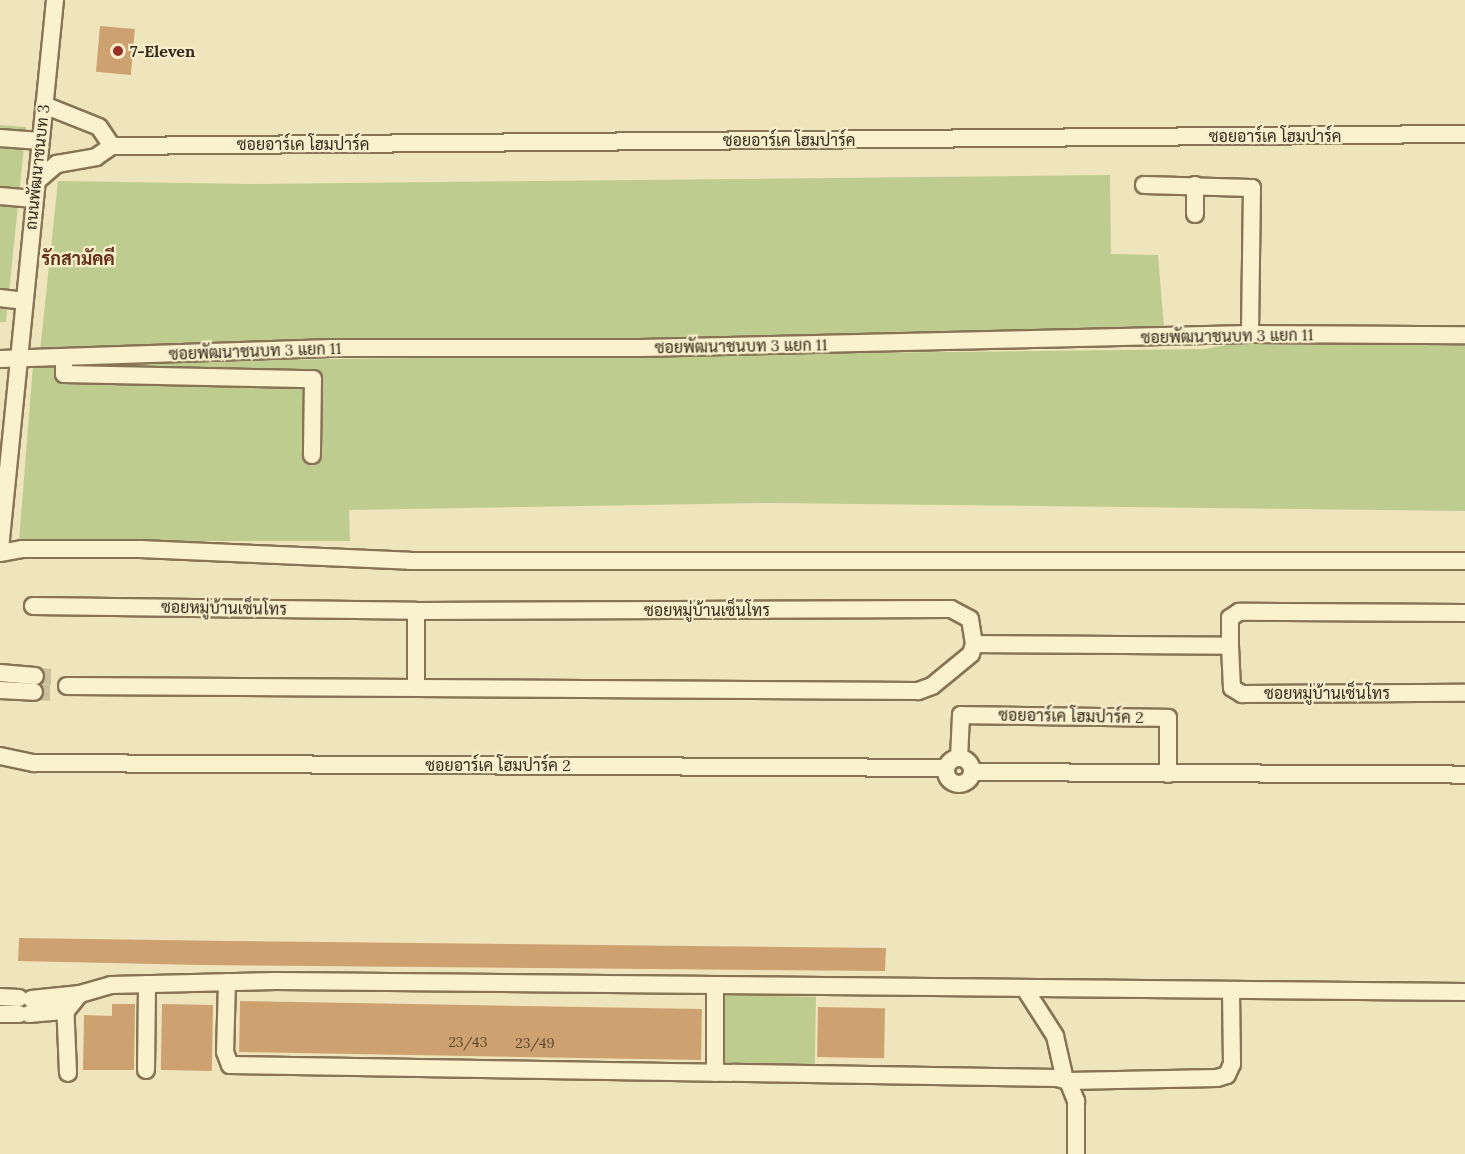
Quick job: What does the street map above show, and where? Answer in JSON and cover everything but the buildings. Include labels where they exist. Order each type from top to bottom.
[{"type":"street","name":"ถนนพัฒนาชนบท 3","points":[[0,551],[4,480],[55,0]]},
{"type":"street","points":[[44,105],[99,127],[112,146]]},
{"type":"street","name":"ซอยอาร์เค โฮมปาร์ค","points":[[36,182],[57,164],[96,157],[112,146],[1465,134]]},
{"type":"street","points":[[0,138],[40,141]]},
{"type":"street","points":[[1143,185],[1245,185],[1253,192],[1250,334]]},
{"type":"street","points":[[1195,185],[1195,214]]},
{"type":"street","points":[[0,196],[34,203]]},
{"type":"street","points":[[0,208],[34,203]]},
{"type":"street","points":[[0,298],[23,301]]},
{"type":"street","name":"ซอยพัฒนาชนบท 3 แยก 11","points":[[0,359],[332,348],[640,348],[1250,334],[1465,335]]},
{"type":"street","points":[[64,357],[64,374],[313,379],[312,455]]},
{"type":"street","points":[[0,551],[140,549],[410,561],[1465,561]]},
{"type":"street","name":"ซอยหมู่บ้านเซ็นโทร","points":[[33,606],[416,611],[951,609],[970,619],[974,644]]},
{"type":"street","points":[[416,611],[416,686]]},
{"type":"street","name":"ซอยหมู่บ้านเซ็นโทร","points":[[1465,613],[1239,612],[1230,618],[1232,688],[1242,694],[1465,693]]},
{"type":"street","points":[[60,686],[416,686],[918,691],[938,682],[971,654],[974,644],[1230,646]]},
{"type":"street","points":[[0,673],[34,684],[0,690]]},
{"type":"street","name":"ซอยอาร์เค โฮมปาร์ค 2","points":[[0,756],[34,763],[51,760],[952,763],[962,715],[1168,718],[1168,774]]},
{"type":"street","name":"ซอยอาร์เค โฮมปาร์ค 2","points":[[0,744],[33,751],[51,760]]},
{"type":"street","points":[[952,763],[970,764],[972,772],[965,783],[956,784],[946,776],[952,763]]},
{"type":"street","points":[[972,772],[1465,775]]},
{"type":"street","points":[[226,982],[225,1052],[230,1065],[1066,1081],[1218,1078],[1227,1074],[1232,1064],[1231,990]]},
{"type":"street","points":[[0,1014],[24,1006],[70,1001],[100,987],[226,982],[1465,992]]},
{"type":"street","points":[[146,1070],[147,984]]},
{"type":"street","points":[[715,986],[715,1073]]},
{"type":"street","points":[[1025,989],[1055,1036],[1066,1081],[1076,1101],[1076,1154]]},
{"type":"street","points":[[0,997],[24,1006]]},
{"type":"street","points":[[68,1072],[70,1001]]},
{"type":"green space","points":[[0,125],[26,127],[6,322],[0,322]]},
{"type":"green space","points":[[1110,175],[1111,254],[1158,255],[1164,327],[40,351],[58,181],[253,184]]},
{"type":"green space","points":[[1264,338],[1465,342],[1465,511],[769,503],[349,510],[350,541],[19,541],[33,365],[81,362],[1205,349]]},
{"type":"green space","points":[[720,995],[816,997],[815,1069],[719,1067]]},
{"type":"tunnel","points":[[35,676],[56,677]]},
{"type":"tunnel","points":[[34,692],[55,693]]},
{"type":"place","name":"7-Eleven","points":[[118,51]]},
{"type":"district","name":"รักสามัคคี","points":[[78,259]]}]
